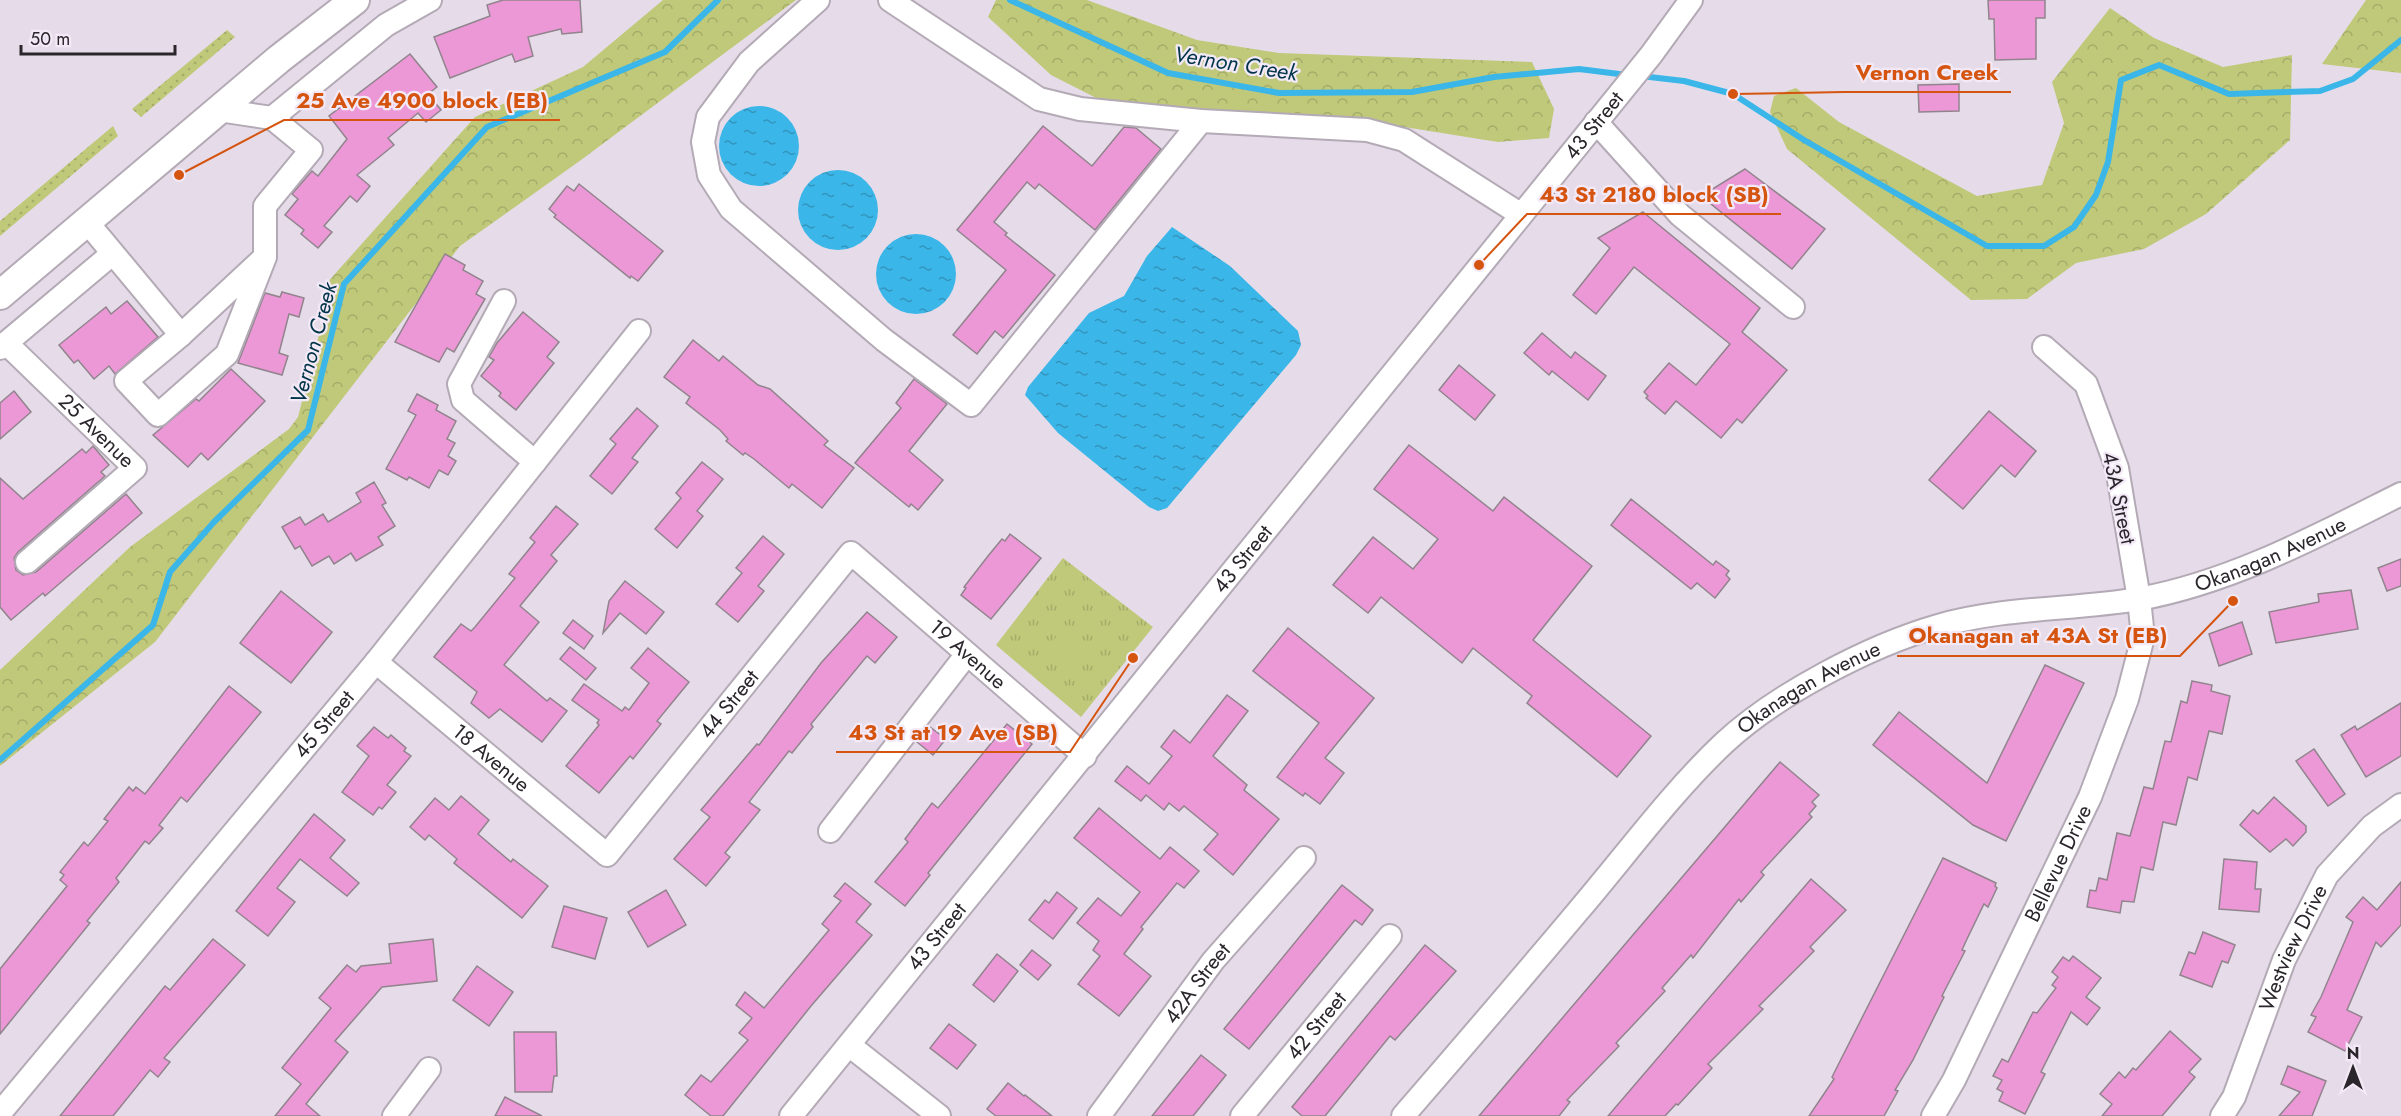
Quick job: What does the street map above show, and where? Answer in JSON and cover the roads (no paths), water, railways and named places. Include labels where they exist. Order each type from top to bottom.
[{"type":"main road","points":[[0,295],[219,110],[355,0]]},
{"type":"street","points":[[272,118],[386,25],[430,0]]},
{"type":"street","points":[[818,0],[749,62],[708,117],[703,142],[709,175],[731,209],[884,340],[970,405],[1201,121]]},
{"type":"street","points":[[890,0],[1039,99],[1080,110],[1201,121],[1367,130],[1404,140],[1520,214]]},
{"type":"street","name":"43 Street","points":[[792,1116],[1651,55],[1691,0]]},
{"type":"street","points":[[219,110],[272,118],[311,150],[265,206],[265,257],[227,354],[158,415],[126,381],[181,335],[265,257]]},
{"type":"street","points":[[1596,122],[1680,214],[1793,307]]},
{"type":"street","points":[[87,222],[181,335]]},
{"type":"street","name":"25 Avenue","points":[[27,562],[135,468],[3,346],[112,254]]},
{"type":"street","points":[[504,302],[459,384],[463,400],[535,462]]},
{"type":"street","name":"45 Street","points":[[0,1113],[376,662],[639,331]]},
{"type":"street","name":"43A Street","points":[[2044,347],[2086,384],[2090,394],[2117,468],[2139,598]]},
{"type":"street","name":"Okanagan Avenue","points":[[1403,1116],[1671,800],[1724,743],[1759,716],[1823,675],[1880,647],[1940,625],[2021,612],[2139,598],[2250,566],[2401,494]]},
{"type":"street","name":"19 Avenue","points":[[851,553],[1085,756]]},
{"type":"street","name":"44 Street","points":[[607,855],[851,553]]},
{"type":"street","name":"Bellevue Drive","points":[[1933,1116],[1954,1080],[2090,797],[2127,699],[2143,637],[2139,598]]},
{"type":"street","points":[[830,831],[968,654]]},
{"type":"street","name":"18 Avenue","points":[[376,662],[607,855]]},
{"type":"street","name":"Westview Drive","points":[[2222,1116],[2234,1097],[2284,960],[2327,875],[2372,826],[2401,805]]},
{"type":"street","name":"42A Street","points":[[1104,1114],[1213,961],[1304,858]]},
{"type":"street","name":"42 Street","points":[[1242,1116],[1390,936]]},
{"type":"street","points":[[849,1045],[939,1116]]},
{"type":"street","points":[[394,1116],[429,1069]]},
{"type":"water","points":[[759,106],[774,109],[787,118],[796,131],[799,146],[796,161],[787,174],[774,183],[759,186],[744,183],[731,174],[722,161],[719,146],[722,131],[731,118],[744,109]]},
{"type":"water","points":[[838,170],[853,173],[866,182],[875,195],[878,210],[875,225],[866,238],[853,247],[838,250],[823,247],[810,238],[801,225],[798,210],[801,195],[810,182],[823,173]]},
{"type":"water","points":[[1172,227],[1230,266],[1298,331],[1301,345],[1296,355],[1167,508],[1158,511],[1149,507],[1058,433],[1025,395],[1028,387],[1089,313],[1124,296],[1147,256]]},
{"type":"water","points":[[916,234],[931,237],[944,246],[953,259],[956,274],[953,289],[944,302],[931,311],[916,314],[901,311],[888,302],[879,289],[876,274],[879,259],[888,246],[901,237]]},
{"type":"waterway","name":"Vernon Creek","points":[[0,760],[153,625],[170,572],[214,522],[308,430],[344,284],[487,127],[665,52],[718,0]]},
{"type":"waterway","name":"Vernon Creek","points":[[1010,0],[1168,73],[1279,93],[1412,92],[1494,77],[1579,69],[1627,75]]},
{"type":"waterway","name":"Vernon Creek","points":[[1641,76],[1684,81],[1733,94],[1804,140],[1987,246],[2044,246],[2074,227],[2096,195],[2108,162],[2121,80],[2159,65],[2229,94],[2320,91],[2353,79],[2401,40]]},
{"type":"place","name":"Vernon Creek","points":[[1733,94]]},
{"type":"place","name":"25 Ave 4900 block (EB)","points":[[179,175]]},
{"type":"place","name":"43 St 2180 block (SB)","points":[[1479,265]]},
{"type":"place","name":"Okanagan at 43A St (EB)","points":[[2233,601]]},
{"type":"place","name":"43 St at 19 Ave (SB)","points":[[1133,658]]}]
